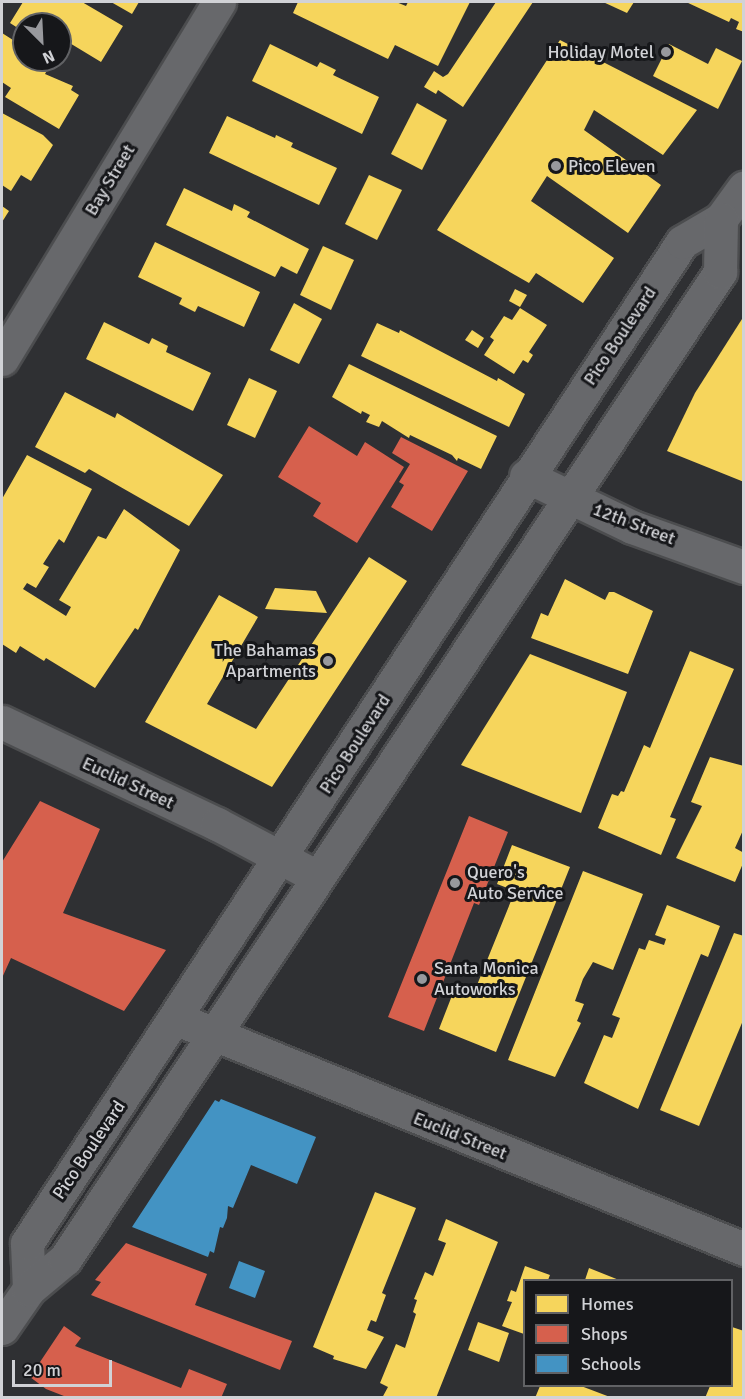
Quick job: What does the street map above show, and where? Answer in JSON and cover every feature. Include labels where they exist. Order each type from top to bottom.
[{"type":"main road","name":"Bay Street","points":[[2,359],[219,2]]},
{"type":"main road","name":"Pico Boulevard","points":[[29,1289],[27,1243],[177,1019],[526,476],[682,242],[721,219],[744,187]]},
{"type":"main road","points":[[2,1328],[29,1289],[65,1259],[720,272],[721,219]]},
{"type":"main road","name":"12th Street","points":[[526,476],[632,527],[744,567]]},
{"type":"main road","name":"Euclid Street","points":[[2,722],[281,856],[317,877]]},
{"type":"main road","name":"Euclid Street","points":[[177,1019],[212,1036],[744,1249]]},
{"type":"building: Homes","points":[[23,2],[82,2],[123,26],[101,62],[72,44],[72,12],[17,12]]},
{"type":"building: Homes","points":[[111,2],[139,2],[132,14]]},
{"type":"building: Homes","points":[[298,2],[396,2],[406,6],[408,2],[470,2],[438,66],[395,45],[388,59],[293,13]]},
{"type":"building: Homes","points":[[496,2],[533,2],[463,107],[438,90],[436,94],[424,87],[434,71],[443,77],[448,74]]},
{"type":"building: Homes","points":[[603,2],[634,2],[627,13]]},
{"type":"building: Homes","points":[[686,2],[744,2],[744,32],[736,29],[739,22],[731,18],[729,22]]},
{"type":"building: Homes","points":[[2,33],[12,39],[12,72],[46,72],[45,74],[73,86],[71,90],[79,95],[59,129],[5,97],[11,88],[2,82]]},
{"type":"building: Homes","name":"Pico Eleven","points":[[560,40],[697,110],[663,155],[594,110],[584,130],[661,185],[628,233],[547,176],[531,201],[614,258],[583,303],[536,273],[529,283],[437,230]]},
{"type":"building: Homes","points":[[270,44],[317,67],[320,62],[336,70],[333,75],[379,97],[362,134],[252,81]]},
{"type":"building: Homes","points":[[669,44],[708,64],[716,48],[742,61],[718,109],[653,76]]},
{"type":"building: Homes","points":[[417,103],[447,120],[422,170],[391,154]]},
{"type":"building: Homes","points":[[2,113],[43,135],[53,145],[31,181],[21,175],[11,191],[2,185]]},
{"type":"building: Homes","points":[[227,116],[275,138],[276,135],[293,143],[291,147],[337,168],[319,205],[209,153]]},
{"type":"building: Homes","points":[[369,175],[402,190],[377,240],[345,224]]},
{"type":"building: Homes","points":[[184,188],[232,211],[234,204],[250,212],[247,217],[309,249],[297,274],[281,266],[275,277],[166,225]]},
{"type":"building: Homes","points":[[2,206],[9,211],[2,222]]},
{"type":"building: Homes","points":[[155,242],[260,292],[244,327],[198,306],[195,312],[179,304],[182,298],[138,277]]},
{"type":"building: Homes","points":[[323,246],[354,260],[331,310],[300,295]]},
{"type":"building: Homes","points":[[515,289],[527,295],[520,307],[509,301]]},
{"type":"building: Homes","points":[[294,303],[322,319],[299,364],[270,350]]},
{"type":"building: Homes","points":[[520,308],[547,325],[529,352],[533,355],[528,363],[523,360],[514,374],[484,355],[494,340],[490,337],[504,316],[512,320]]},
{"type":"building: Homes","points":[[742,319],[744,320],[744,482],[667,451],[695,393]]},
{"type":"building: Homes","points":[[104,322],[149,344],[152,338],[168,346],[166,352],[211,373],[193,411],[86,359]]},
{"type":"building: Homes","points":[[377,323],[399,333],[400,330],[497,381],[498,378],[525,394],[509,427],[361,356]]},
{"type":"building: Homes","points":[[472,330],[484,338],[478,348],[465,340]]},
{"type":"building: Homes","points":[[349,364],[497,436],[481,469],[458,458],[457,461],[452,455],[410,435],[409,438],[382,421],[379,427],[366,422],[370,415],[362,411],[361,414],[332,397]]},
{"type":"building: Homes","points":[[249,378],[277,391],[255,438],[227,425]]},
{"type":"building: Homes","points":[[65,392],[115,418],[117,413],[223,475],[189,526],[89,469],[85,473],[35,447]]},
{"type":"building: Homes","points":[[27,455],[92,489],[64,543],[59,539],[43,564],[49,567],[36,588],[27,583],[23,589],[66,616],[71,607],[59,600],[98,536],[106,539],[124,509],[180,550],[138,630],[135,628],[95,688],[46,658],[44,661],[20,646],[16,653],[2,644],[2,499]]},
{"type":"building: Homes","name":"The Bahamas Apartments","points":[[369,557],[407,581],[272,787],[145,722],[219,595],[258,617],[207,704],[256,729]]},
{"type":"building: Homes","points":[[565,579],[605,600],[609,592],[614,592],[653,611],[628,674],[531,638],[541,613],[548,616]]},
{"type":"building: Homes","points":[[275,588],[316,591],[327,613],[265,609]]},
{"type":"building: Homes","points":[[690,651],[734,669],[670,817],[676,819],[661,855],[598,828],[612,794],[618,796],[621,791],[624,792],[644,745],[650,748]]},
{"type":"building: Homes","points":[[530,654],[627,692],[581,813],[461,765]]},
{"type":"building: Homes","points":[[710,757],[744,766],[744,828],[735,848],[744,853],[744,861],[735,882],[676,858],[702,806],[691,802]]},
{"type":"building: Homes","points":[[512,845],[570,867],[496,1052],[439,1029],[453,993],[458,995],[462,985],[475,990],[515,891],[497,884]]},
{"type":"building: Homes","points":[[583,871],[643,894],[613,970],[593,962],[583,979],[575,1001],[584,1004],[577,1021],[581,1023],[555,1077],[508,1060]]},
{"type":"building: Homes","points":[[667,905],[720,926],[708,957],[701,954],[638,1109],[584,1083],[604,1035],[612,1038],[620,1018],[612,1015],[639,948],[645,950],[649,940],[664,945],[666,939],[655,935]]},
{"type":"building: Homes","points":[[734,933],[744,936],[744,1018],[699,1126],[660,1110]]},
{"type":"building: Homes","points":[[375,1192],[416,1208],[382,1293],[386,1295],[376,1322],[371,1320],[367,1330],[384,1337],[366,1369],[333,1359],[334,1356],[313,1347]]},
{"type":"building: Homes","points":[[446,1219],[498,1242],[436,1398],[382,1398],[388,1387],[380,1383],[396,1344],[405,1348],[416,1314],[413,1312],[417,1300],[414,1299],[425,1272],[433,1276],[446,1243],[438,1240]]},
{"type":"building: Homes","points":[[525,1266],[550,1275],[548,1279],[523,1279],[523,1334],[502,1326],[512,1302],[507,1301],[511,1290],[516,1292]]},
{"type":"building: Homes","points":[[589,1268],[616,1279],[585,1279]]},
{"type":"building: Homes","points":[[478,1322],[509,1333],[499,1362],[468,1350]]},
{"type":"building: Homes","points":[[733,1327],[744,1331],[744,1398],[705,1398],[710,1387],[733,1387]]},
{"type":"building: Homes","points":[[540,1387],[584,1387],[610,1397],[535,1398]]},
{"type":"building: Shops","points":[[309,426],[357,456],[365,442],[404,467],[357,543],[313,516],[321,503],[278,477]]},
{"type":"building: Shops","points":[[401,437],[468,471],[432,531],[391,507],[404,485],[399,482],[410,464],[392,453]]},
{"type":"building: Shops","points":[[40,801],[100,829],[63,913],[166,950],[124,1011],[11,958],[2,978],[2,862]]},
{"type":"building: Shops","points":[[469,816],[508,832],[479,905],[474,903],[424,1031],[388,1017]]},
{"type":"building: Shops","points":[[126,1243],[207,1274],[195,1305],[292,1341],[280,1370],[91,1295],[101,1282],[95,1280]]},
{"type":"building: Shops","points":[[64,1326],[81,1338],[75,1346],[181,1388],[189,1369],[227,1384],[221,1398],[69,1398],[46,1389],[30,1377]]},
{"type":"building: Schools","points":[[221,1099],[316,1137],[297,1184],[251,1165],[233,1208],[228,1206],[227,1218],[223,1228],[220,1227],[214,1253],[210,1251],[208,1257],[132,1227],[215,1100],[219,1102]]},
{"type":"building: Schools","points":[[239,1261],[265,1271],[255,1298],[229,1288]]},
{"type":"place","name":"Holiday Motel","points":[[666,52]]},
{"type":"place","name":"Pico Eleven","points":[[556,166]]},
{"type":"place","name":"The Bahamas Apartments","points":[[328,661]]},
{"type":"place","name":"Quero's Auto Service","points":[[455,883]]},
{"type":"place","name":"Santa Monica Autoworks","points":[[422,979]]}]
